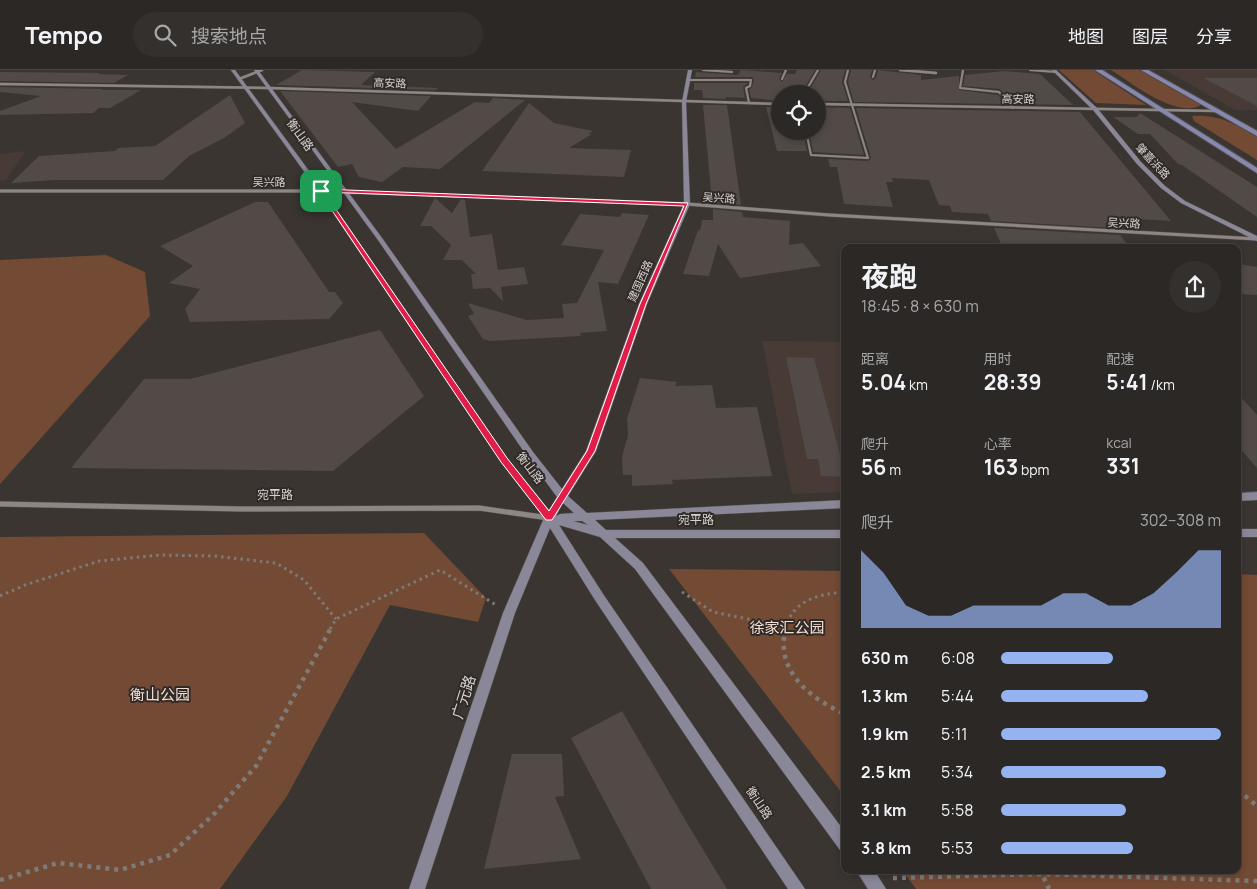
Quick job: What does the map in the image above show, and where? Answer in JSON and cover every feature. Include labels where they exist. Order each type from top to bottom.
[{"type":"main road","name":"衡山路","points":[[233,70],[321,191],[504,460],[549,518],[599,597],[797,889]]},
{"type":"main road","name":"建国西路","points":[[549,518],[564,498],[591,451],[643,304],[687,204],[684,102],[690,70]]},
{"type":"main road","points":[[1098,70],[1257,171]]},
{"type":"main road","points":[[1144,70],[1257,134]]},
{"type":"main road","name":"衡山路","points":[[259,71],[269,88],[346,192],[530,454],[564,498],[639,566],[841,840]]},
{"type":"main road","name":"肇嘉浜路","points":[[1055,71],[1095,109],[1139,163],[1163,187],[1183,202],[1257,239]]},
{"type":"main road","points":[[1241,497],[1257,496]]},
{"type":"main road","name":"宛平路","points":[[549,518],[841,504]]},
{"type":"main road","name":"宛平路","points":[[549,518],[603,534],[841,534]]},
{"type":"main road","name":"广元路","points":[[417,889],[509,613],[549,518]]},
{"type":"main road","points":[[1241,533],[1257,533]]},
{"type":"street","points":[[900,70],[936,73]]},
{"type":"street","points":[[239,79],[259,71]]},
{"type":"street","name":"高安路","points":[[0,84],[246,87],[771,104]]},
{"type":"street","name":"高安路","points":[[826,104],[1217,111]]},
{"type":"street","name":"吴兴路","points":[[0,191],[321,191],[687,204],[838,216],[1257,239]]},
{"type":"street","name":"宛平路","points":[[0,504],[241,508],[479,508],[549,518]]},
{"type":"lane","points":[[702,70],[733,71],[728,80]]},
{"type":"lane","points":[[782,79],[786,70]]},
{"type":"lane","points":[[811,85],[818,70]]},
{"type":"lane","points":[[808,140],[811,155],[868,158],[845,82],[848,70]]},
{"type":"lane","points":[[873,77],[875,70]]},
{"type":"lane","points":[[963,70],[960,88],[999,92],[1013,108]]},
{"type":"lane","points":[[1030,70],[1055,71]]},
{"type":"lane","points":[[687,80],[751,80],[750,86],[746,88],[748,103]]},
{"type":"path","points":[[0,596],[24,585],[99,561],[161,555],[215,556],[276,563],[304,580],[336,619]]},
{"type":"path","points":[[0,880],[58,863],[120,870],[170,855],[214,814],[256,766],[336,619],[440,570],[509,613]]},
{"type":"path","points":[[680,592],[713,612],[784,626]]},
{"type":"path","points":[[841,592],[812,597],[794,609],[784,626],[782,645],[788,667],[801,687],[822,704],[841,712]]},
{"type":"path","points":[[1241,793],[1257,806]]},
{"type":"path","points":[[871,879],[992,874]]},
{"type":"path","points":[[1042,874],[1049,889]]},
{"type":"path","points":[[1084,874],[1257,882]]},
{"type":"shaded area","points":[[1165,70],[1257,70],[1257,110],[1235,110]]},
{"type":"shaded area","points":[[26,151],[6,180],[0,181],[0,154]]},
{"type":"shaded area","points":[[762,341],[841,342],[841,492],[792,494]]},
{"type":"green space","points":[[1059,70],[1093,70],[1146,105],[1096,103]]},
{"type":"green space","points":[[1111,70],[1139,70],[1201,105],[1191,108],[1167,104],[1154,98]]},
{"type":"green space","points":[[1192,116],[1219,118],[1257,137],[1257,160],[1194,121]]},
{"type":"green space","points":[[106,255],[145,272],[150,316],[0,484],[0,260]]},
{"type":"green space","name":"衡山公园","points":[[424,533],[486,598],[478,622],[390,605],[287,796],[220,889],[0,889],[0,537]]},
{"type":"green space","name":"徐家汇公园","points":[[669,569],[841,571],[841,792]]},
{"type":"green space","points":[[1241,574],[1257,575],[1257,889],[916,889],[905,874],[1241,874]]},
{"type":"building","points":[[302,70],[375,72],[361,85],[438,88],[436,90],[276,85]]},
{"type":"building","points":[[741,70],[782,73],[779,79],[782,82],[787,74],[795,74],[797,70],[815,70],[806,85],[771,85],[771,100],[751,98],[749,90],[754,80],[752,77],[695,77],[696,72],[738,75]]},
{"type":"building","points":[[821,70],[845,70],[842,82],[848,101],[826,101],[826,85],[812,85]]},
{"type":"building","points":[[851,70],[872,70],[870,77],[873,80],[876,78],[878,70],[921,75],[921,80],[959,76],[959,90],[998,95],[1006,104],[854,102],[848,82]]},
{"type":"building","points":[[1004,71],[1040,74],[1073,105],[1014,104],[1000,89],[963,86],[965,75]]},
{"type":"building","points":[[0,72],[128,75],[114,83],[0,81]]},
{"type":"building","points":[[1203,78],[1257,78],[1257,106]]},
{"type":"building","points":[[694,83],[748,83],[743,87],[745,98],[726,97],[726,99],[703,98],[702,90],[694,90]]},
{"type":"building","points":[[0,87],[141,90],[110,108],[99,108],[93,113],[0,115],[0,111],[41,96],[0,92]]},
{"type":"building","points":[[280,91],[431,96],[418,111],[352,102],[396,149],[475,102],[489,103],[493,98],[525,100],[440,169],[403,167],[382,182],[359,177],[352,164],[338,167]]},
{"type":"building","points":[[230,95],[245,123],[224,138],[189,156],[163,180],[54,180],[11,183],[39,156],[115,151],[118,148],[155,146]]},
{"type":"building","points":[[529,103],[554,123],[593,131],[588,134],[592,134],[569,148],[631,150],[624,177],[482,171]]},
{"type":"building","points":[[703,105],[727,105],[741,205],[712,202]]},
{"type":"building","points":[[766,107],[771,107],[771,127]]},
{"type":"building","points":[[826,107],[850,108],[864,155],[813,152],[811,140],[826,140]]},
{"type":"building","points":[[856,108],[1080,112],[1171,221],[1107,217],[1115,228],[991,221],[988,214],[952,212],[950,206],[939,205],[929,180],[892,178],[893,182],[886,182],[893,207],[844,204],[837,167],[830,167],[828,159],[868,161],[871,158]]},
{"type":"building","points":[[1140,113],[1257,187],[1257,217],[1178,164],[1150,134],[1138,134],[1113,117],[1137,117]]},
{"type":"building","points":[[774,140],[805,140],[807,151],[777,151]]},
{"type":"building","points":[[435,198],[452,213],[461,199],[465,200],[470,237],[492,234],[498,270],[524,267],[528,284],[501,287],[503,301],[490,288],[473,289],[471,274],[476,274],[462,260],[443,260],[451,245],[431,226],[420,226]]},
{"type":"building","points":[[255,202],[268,202],[329,292],[335,292],[343,303],[329,319],[190,322],[185,309],[200,289],[169,283],[193,266],[160,246]]},
{"type":"building","points":[[713,209],[742,212],[743,217],[790,221],[789,245],[803,243],[821,266],[740,278],[718,244],[709,276],[683,274],[698,230],[700,231],[702,220],[713,220]]},
{"type":"building","points":[[622,213],[649,215],[618,284],[598,282],[607,331],[580,333],[581,336],[490,341],[483,339],[468,316],[474,314],[468,303],[527,320],[564,318],[562,304],[577,303],[604,250],[561,245],[580,214],[620,217]]},
{"type":"building","points":[[994,228],[1120,235],[1127,244],[1001,244]]},
{"type":"building","points":[[1241,264],[1257,267],[1257,295],[1241,294]]},
{"type":"building","points":[[380,330],[424,396],[333,471],[71,468],[144,379],[190,379]]},
{"type":"building","points":[[786,357],[814,358],[841,458],[841,477],[821,476],[818,459],[807,459]]},
{"type":"building","points":[[640,378],[677,382],[675,386],[712,385],[716,408],[757,407],[772,476],[672,480],[673,484],[632,486],[632,475],[623,475],[622,457],[628,435],[627,419]]},
{"type":"building","points":[[1241,397],[1257,415],[1257,468],[1241,449]]},
{"type":"building","points":[[622,711],[727,889],[651,889],[571,738]]},
{"type":"building","points":[[512,754],[562,754],[564,796],[555,797],[581,859],[484,869]]},
{"type":"route","points":[[321,191],[687,204],[643,304],[591,451],[564,498],[549,518],[504,460],[368,263],[321,191]]}]
